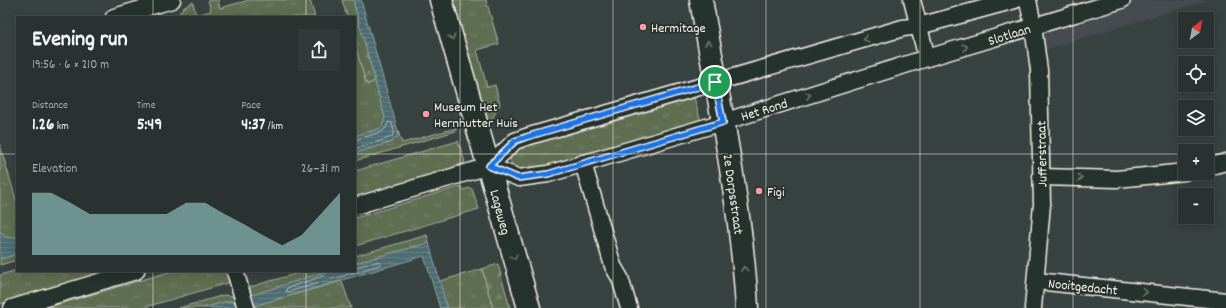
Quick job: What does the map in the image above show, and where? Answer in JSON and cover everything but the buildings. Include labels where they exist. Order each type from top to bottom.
[{"type":"main road","name":"Lageweg","points":[[441,0],[529,308]]},
{"type":"main road","name":"2e Dorpsstraat","points":[[701,0],[719,81],[723,122],[738,223],[747,308]]},
{"type":"street","points":[[122,16],[159,11],[172,0]]},
{"type":"street","points":[[912,0],[927,58]]},
{"type":"street","points":[[356,206],[489,166],[515,141],[526,137],[903,28],[919,26],[1015,0]]},
{"type":"street","name":"Jufferstraat","points":[[1028,0],[1039,70],[1042,204],[1033,308]]},
{"type":"street","name":"Slotlaan","points":[[927,58],[1122,0]]},
{"type":"street","name":"Het Rond","points":[[489,166],[518,178],[548,174],[723,122],[927,58]]},
{"type":"street","points":[[1214,165],[1226,162]]},
{"type":"street","points":[[583,164],[613,266],[620,278],[629,308]]},
{"type":"street","points":[[1041,177],[1117,179],[1178,173]]},
{"type":"street","points":[[12,308],[133,272]]},
{"type":"street","points":[[235,272],[244,302]]},
{"type":"street","name":"Nooitgedacht","points":[[1036,280],[1226,301]]},
{"type":"shaded area","points":[[1096,0],[1208,0],[1043,50],[1040,16]]},
{"type":"green space","points":[[208,0],[218,0],[220,8],[246,0],[310,0],[315,16],[177,16],[183,8],[193,2],[196,15],[211,11]]},
{"type":"green space","points":[[342,0],[353,0],[375,81],[368,84],[366,83],[356,48],[356,16],[347,16]]},
{"type":"green space","points":[[449,0],[486,0],[499,44],[477,50],[487,87],[495,85],[500,104],[490,123],[488,124],[487,122],[484,123]]},
{"type":"green space","points":[[356,48],[366,83],[368,84],[375,81],[385,118],[379,129],[356,136]]},
{"type":"green space","points":[[693,94],[701,122],[538,170],[519,169],[510,160],[511,155],[518,147]]},
{"type":"green space","points":[[456,128],[456,131],[356,161],[356,153],[392,142],[398,134],[398,131],[402,143]]},
{"type":"green space","points":[[458,141],[465,162],[454,166],[455,171],[356,200],[356,171]]},
{"type":"green space","points":[[0,145],[16,200],[16,237],[5,237],[0,231]]},
{"type":"green space","points":[[461,186],[462,190],[472,189],[479,209],[356,246],[356,218]]},
{"type":"green space","points":[[427,235],[429,243],[356,263],[356,256]]},
{"type":"green space","points":[[16,254],[16,260],[0,265],[0,259]]},
{"type":"green space","points":[[498,264],[510,308],[493,308],[482,269]]},
{"type":"green space","points":[[482,269],[493,308],[440,308],[433,283]]},
{"type":"green space","points":[[16,270],[16,272],[108,272],[0,304],[0,275]]},
{"type":"green space","points":[[169,272],[228,272],[231,282],[142,308],[46,308]]},
{"type":"green space","points":[[302,272],[325,272],[253,295],[248,298],[250,287]]},
{"type":"green space","points":[[342,281],[351,308],[251,308],[250,306],[254,304],[257,305]]},
{"type":"green space","points":[[224,295],[232,296],[237,302],[229,301],[203,308],[179,308]]},
{"type":"water","points":[[353,0],[361,0],[398,131],[397,137],[392,142],[356,153],[356,136],[379,129],[385,118]]},
{"type":"water","points":[[0,231],[7,237],[16,237],[16,254],[0,259]]},
{"type":"water","points":[[429,243],[447,308],[440,308],[424,256],[250,306],[248,298],[252,295],[325,272],[356,272],[356,263]]},
{"type":"water","points":[[229,301],[237,302],[239,308],[203,308]]},
{"type":"place","name":"Hermitage","points":[[643,27]]},
{"type":"place","name":"Museum Het Hernhutter Huis","points":[[426,114]]},
{"type":"place","name":"Figi","points":[[759,191]]},
{"type":"route","points":[[715,82],[723,122],[548,174],[518,178],[489,166],[515,141],[609,112],[715,82]]}]
